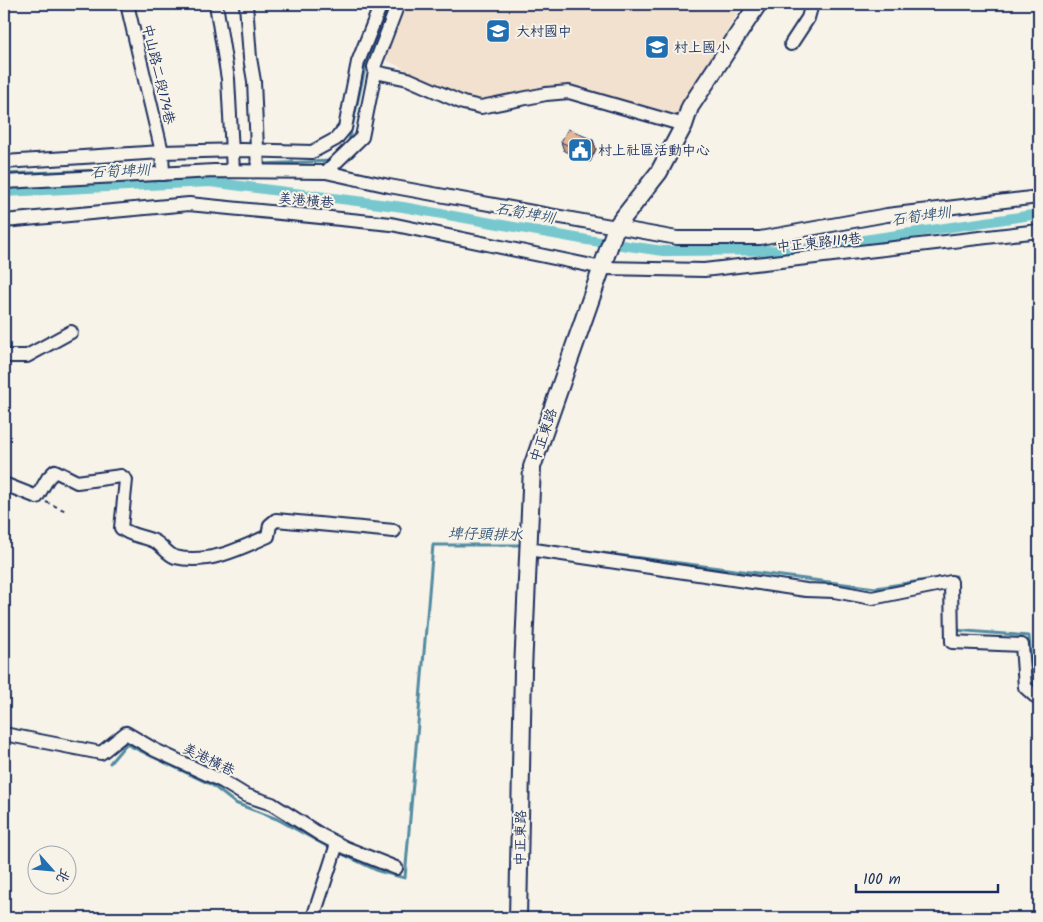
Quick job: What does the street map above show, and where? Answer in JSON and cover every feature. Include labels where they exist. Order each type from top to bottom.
[{"type":"main road","name":"中正東路","points":[[518,918],[523,670],[532,467],[616,228],[659,172],[684,125],[690,107],[758,4]]},
{"type":"street","name":"中山路二段174巷","points":[[128,4],[162,152],[163,174]]},
{"type":"street","points":[[216,4],[228,80],[233,171]]},
{"type":"street","points":[[246,4],[250,58],[254,81],[258,171]]},
{"type":"street","points":[[4,162],[162,152],[232,150],[312,152],[336,139],[346,128],[358,62],[381,4]]},
{"type":"street","points":[[326,172],[362,137],[375,72],[374,67],[398,4]]},
{"type":"street","points":[[791,44],[808,18],[812,4]]},
{"type":"street","points":[[375,72],[408,79],[463,103],[481,108],[546,94],[569,92],[684,125]]},
{"type":"street","points":[[336,139],[348,152]]},
{"type":"street","points":[[200,151],[200,172]]},
{"type":"street","points":[[4,182],[200,172],[326,172],[388,186],[677,238],[760,238],[887,215],[1039,197]]},
{"type":"street","name":"美港橫巷","points":[[4,221],[189,204],[391,224],[602,268]]},
{"type":"street","name":"中正東路119巷","points":[[602,268],[704,270],[1039,231]]},
{"type":"street","points":[[4,356],[27,356],[71,332]]},
{"type":"street","points":[[4,484],[37,497],[48,478],[56,471],[76,482],[121,476],[126,480],[121,528],[126,532],[155,541],[174,556],[203,559],[234,551],[268,536],[270,526],[276,520],[394,531]]},
{"type":"street","points":[[528,550],[806,590],[834,591],[872,598],[952,582],[952,642],[1022,645],[1025,687],[1035,696],[1039,696]]},
{"type":"street","name":"美港橫巷","points":[[4,734],[100,753],[126,733],[155,750],[222,781],[245,795],[272,804],[337,844],[396,868]]},
{"type":"street","points":[[313,918],[337,844]]},
{"type":"path","points":[[37,497],[66,511]]},
{"type":"shaded area","points":[[405,4],[743,4],[678,114],[575,90],[474,103],[382,58]]},
{"type":"building","points":[[568,129],[593,140],[587,154],[561,142]]},
{"type":"waterway","points":[[348,145],[367,59],[390,4]]},
{"type":"waterway","points":[[262,164],[330,161],[332,159]]},
{"type":"waterway","points":[[237,165],[255,164]]},
{"type":"waterway","points":[[4,174],[151,168]]},
{"type":"waterway","name":"石筍埤圳","points":[[4,192],[210,182],[403,207],[587,240],[663,251],[796,250],[1039,214]]},
{"type":"waterway","name":"埤仔頭排水","points":[[338,852],[378,871],[405,878],[433,545],[523,545]]},
{"type":"waterway","name":"埤仔頭排水","points":[[547,546],[876,588],[939,578]]},
{"type":"waterway","name":"埤仔頭排水","points":[[948,577],[956,576],[956,581]]},
{"type":"waterway","name":"埤仔頭排水","points":[[954,630],[1029,636],[1033,686],[1039,685]]},
{"type":"waterway","name":"埤仔頭排水","points":[[110,763],[126,744],[212,785],[235,803],[277,819],[332,849]]},
{"type":"place","name":"大村國中","points":[[498,31]]},
{"type":"place","name":"村上國小","points":[[657,47]]},
{"type":"place","name":"村上社區活動中心","points":[[580,150]]}]
